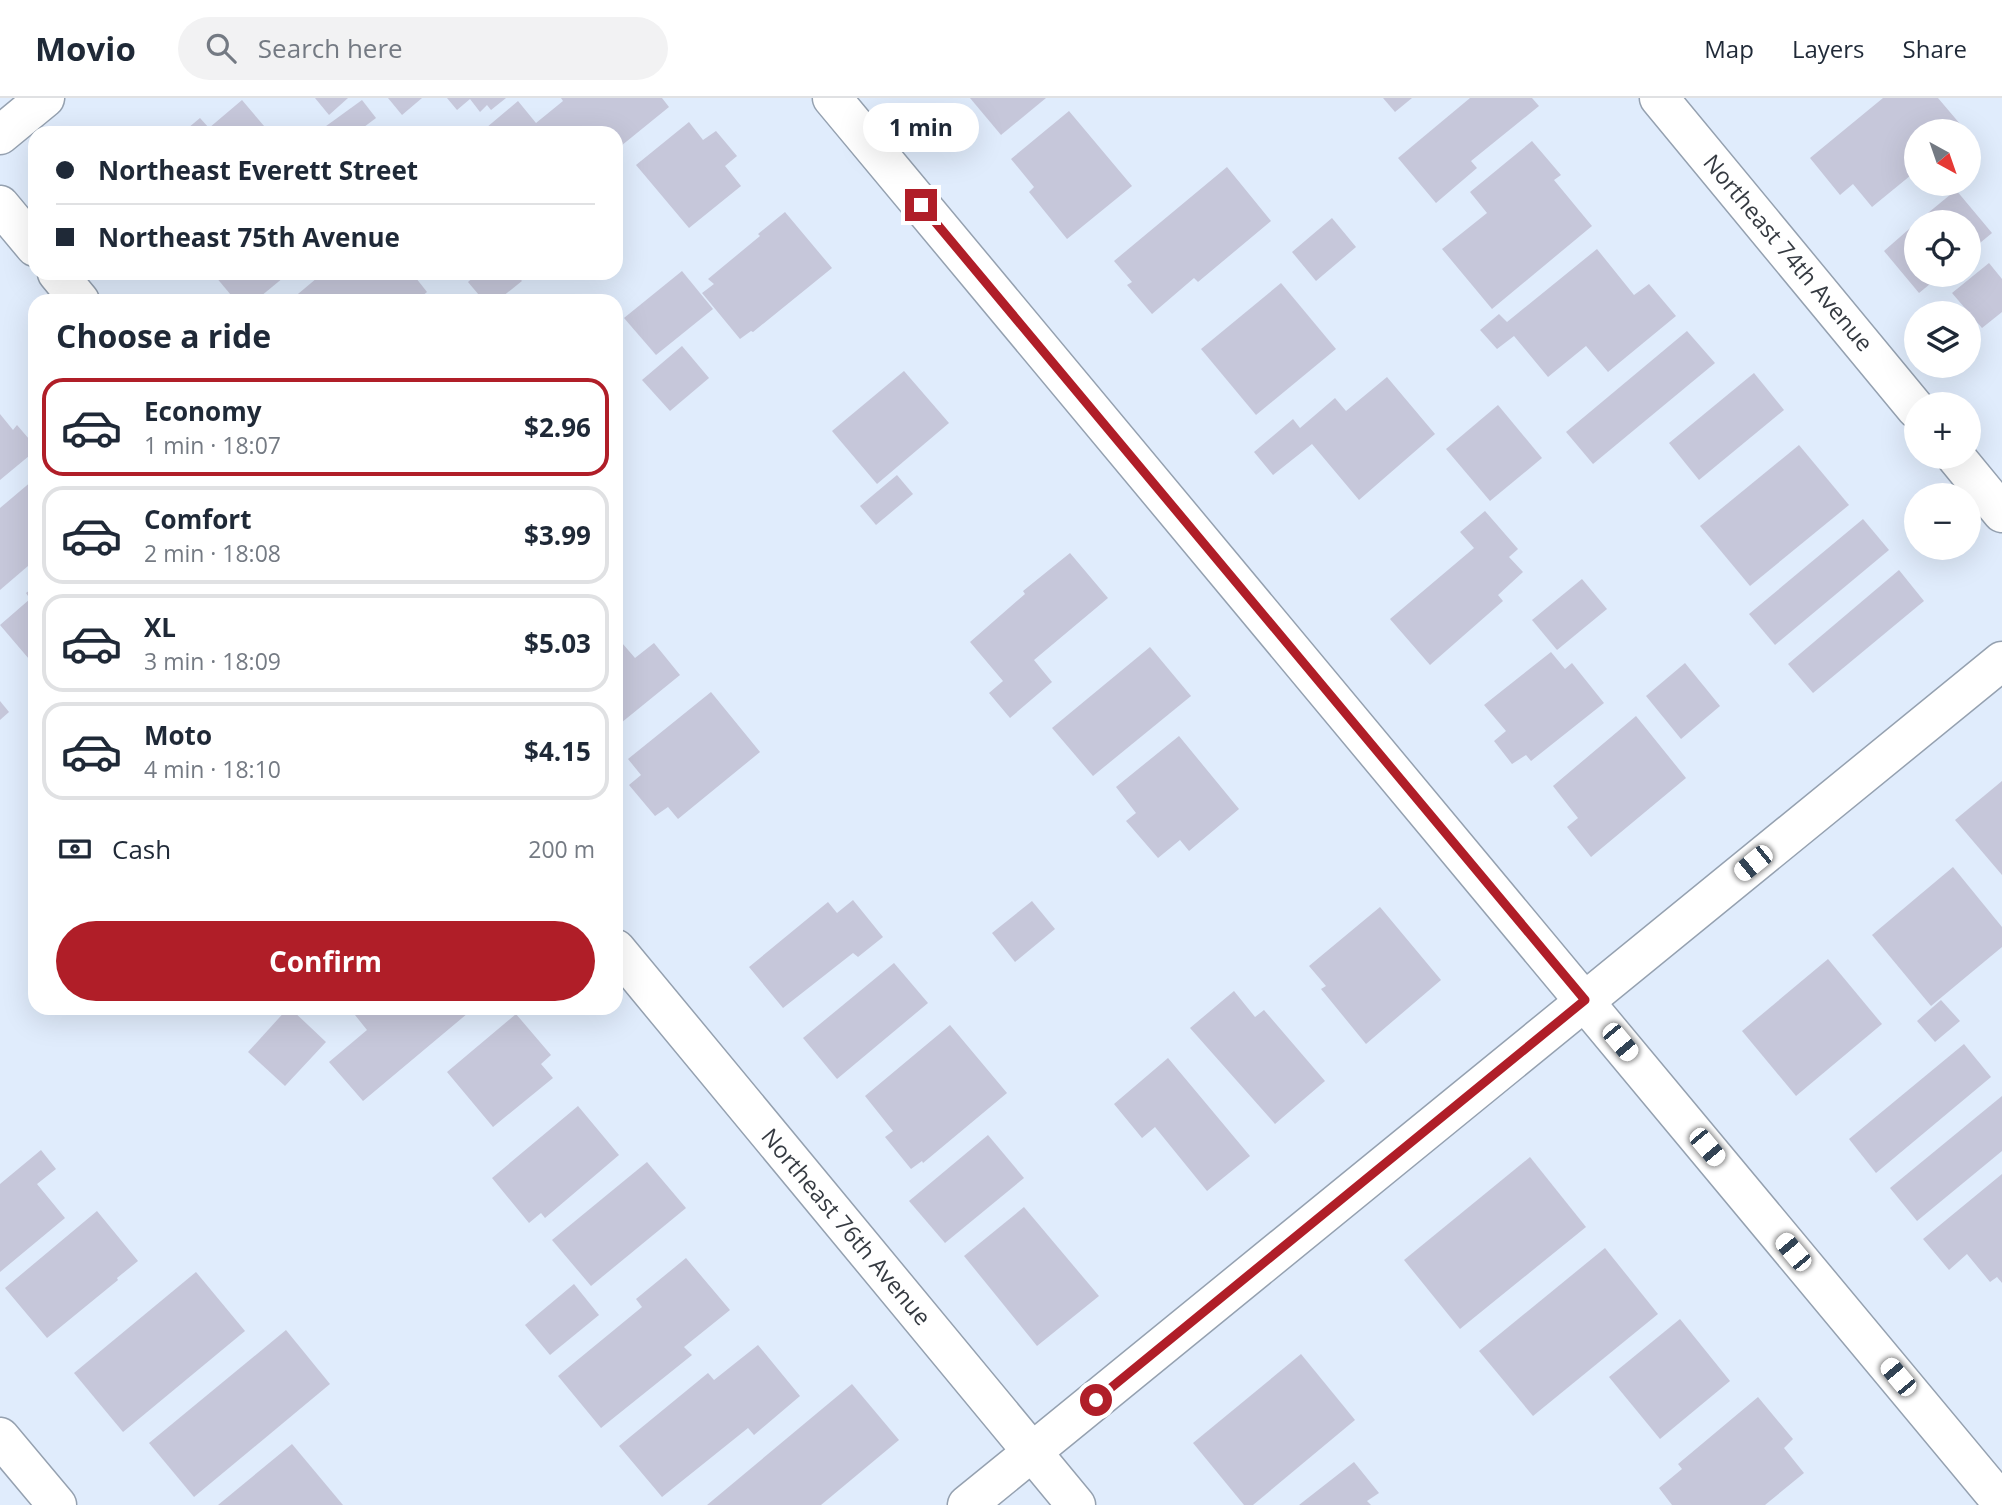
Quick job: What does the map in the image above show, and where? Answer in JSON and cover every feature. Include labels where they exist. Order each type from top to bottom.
[{"type":"street","points":[[0,135],[45,98]]},
{"type":"street","points":[[832,98],[2002,1503]]},
{"type":"street","name":"Northeast 74th Avenue","points":[[1659,98],[1904,394]]},
{"type":"street","points":[[0,205],[28,239]]},
{"type":"street","points":[[63,280],[74,294]]},
{"type":"street","points":[[1966,469],[2002,513]]},
{"type":"street","points":[[967,1505],[2002,660]]},
{"type":"street","name":"Northeast 76th Avenue","points":[[623,958],[1076,1505]]},
{"type":"street","points":[[0,1437],[57,1505]]},
{"type":"building","points":[[315,98],[348,98],[329,115]]},
{"type":"building","points":[[388,98],[422,98],[402,115]]},
{"type":"building","points":[[447,98],[506,98],[491,110],[487,105],[480,112],[470,99],[457,110]]},
{"type":"building","points":[[561,98],[662,98],[669,107],[623,144],[623,126],[488,126],[518,101],[536,123],[563,101]]},
{"type":"building","points":[[970,98],[1046,98],[1001,135]]},
{"type":"building","points":[[1383,98],[1412,98],[1395,112]]},
{"type":"building","points":[[1470,98],[1532,98],[1539,106],[1471,161],[1477,168],[1436,203],[1398,158]]},
{"type":"building","points":[[1883,98],[1938,98],[1956,119],[1904,119],[1904,181],[1872,207],[1853,184],[1840,195],[1810,158]]},
{"type":"building","points":[[242,100],[264,126],[211,126]]},
{"type":"building","points":[[362,100],[376,118],[365,126],[326,126]]},
{"type":"building","points":[[1069,111],[1132,186],[1067,239],[1029,192],[1034,187],[1011,159]]},
{"type":"building","points":[[200,118],[207,126],[190,126]]},
{"type":"building","points":[[689,122],[703,140],[716,131],[737,156],[725,166],[741,186],[689,228],[636,165]]},
{"type":"building","points":[[1532,141],[1561,175],[1554,180],[1592,226],[1492,309],[1442,249],[1487,213],[1470,192]]},
{"type":"building","points":[[1227,167],[1271,221],[1198,282],[1194,278],[1152,314],[1127,285],[1132,282],[1114,261]]},
{"type":"building","points":[[1949,196],[1961,196],[1973,210],[1932,210]]},
{"type":"building","points":[[785,212],[832,268],[753,332],[740,339],[702,293],[714,284],[708,279]]},
{"type":"building","points":[[1332,218],[1356,247],[1316,281],[1292,252]]},
{"type":"building","points":[[1981,220],[1992,233],[1981,242]]},
{"type":"building","points":[[1904,234],[1904,275],[1884,251]]},
{"type":"building","points":[[1597,249],[1634,295],[1649,284],[1676,316],[1608,372],[1586,346],[1548,377],[1514,336],[1497,349],[1480,330],[1499,314],[1507,322]]},
{"type":"building","points":[[1989,263],[2002,279],[2002,312],[1982,328],[1981,301],[1959,301],[1952,293],[1959,287],[1981,287],[1981,269]]},
{"type":"building","points":[[682,271],[713,309],[656,355],[624,318]]},
{"type":"building","points":[[218,280],[280,280],[264,294],[230,294]]},
{"type":"building","points":[[315,280],[418,280],[427,292],[425,294],[298,294]]},
{"type":"building","points":[[522,281],[506,294],[478,294],[468,282]]},
{"type":"building","points":[[1281,283],[1336,349],[1256,415],[1201,349]]},
{"type":"building","points":[[1914,287],[1926,287],[1919,293]]},
{"type":"building","points":[[1687,331],[1715,363],[1593,464],[1566,432]]},
{"type":"building","points":[[682,346],[709,378],[670,411],[642,380]]},
{"type":"building","points":[[904,371],[949,423],[877,484],[832,431]]},
{"type":"building","points":[[1754,373],[1784,410],[1699,480],[1669,443]]},
{"type":"building","points":[[1387,377],[1435,434],[1359,500],[1312,444],[1273,475],[1254,452],[1293,419],[1300,428],[1335,398],[1346,411]]},
{"type":"building","points":[[1498,405],[1542,458],[1490,501],[1446,449]]},
{"type":"building","points":[[0,414],[13,430],[17,425],[28,438],[28,457],[0,480]]},
{"type":"building","points":[[1799,445],[1849,505],[1750,586],[1700,526]]},
{"type":"building","points":[[897,475],[913,494],[876,525],[860,506]]},
{"type":"building","points":[[28,484],[28,566],[0,590],[0,508]]},
{"type":"building","points":[[1485,511],[1518,549],[1509,557],[1523,572],[1498,595],[1503,601],[1430,665],[1390,619],[1474,548],[1460,532]]},
{"type":"building","points":[[1863,519],[1889,550],[1775,645],[1749,614]]},
{"type":"building","points":[[1070,553],[1108,598],[1034,660],[1052,682],[1010,718],[989,693],[1003,681],[970,642],[1025,594],[1023,591]]},
{"type":"building","points":[[1899,570],[1924,601],[1813,693],[1788,664]]},
{"type":"building","points":[[1582,579],[1607,609],[1557,650],[1532,620]]},
{"type":"building","points":[[28,601],[28,658],[0,625]]},
{"type":"building","points":[[654,643],[680,675],[623,721],[623,644],[635,658]]},
{"type":"building","points":[[1150,647],[1191,696],[1093,776],[1052,728]]},
{"type":"building","points":[[1551,652],[1565,669],[1572,663],[1604,703],[1531,761],[1526,755],[1512,764],[1494,741],[1506,731],[1484,705]]},
{"type":"building","points":[[1685,663],[1720,706],[1681,739],[1646,696]]},
{"type":"building","points":[[711,692],[760,752],[678,819],[668,807],[655,816],[629,785],[641,775],[628,759]]},
{"type":"building","points":[[0,701],[9,712],[0,720]]},
{"type":"building","points":[[1636,716],[1686,778],[1591,857],[1567,827],[1578,818],[1553,786]]},
{"type":"building","points":[[1179,736],[1239,809],[1189,851],[1180,840],[1158,858],[1126,821],[1136,813],[1116,787]]},
{"type":"building","points":[[2002,781],[2002,875],[1955,820]]},
{"type":"building","points":[[1953,867],[2002,927],[2002,947],[1931,1006],[1872,935]]},
{"type":"building","points":[[853,900],[883,937],[858,957],[853,953],[783,1008],[749,967],[828,902],[837,913]]},
{"type":"building","points":[[1032,901],[1055,929],[1015,962],[992,933]]},
{"type":"building","points":[[1380,907],[1441,980],[1366,1044],[1321,989],[1326,986],[1309,966]]},
{"type":"building","points":[[1828,959],[1882,1024],[1796,1096],[1742,1031]]},
{"type":"building","points":[[894,963],[928,1003],[837,1079],[803,1038]]},
{"type":"building","points":[[1234,991],[1255,1017],[1264,1010],[1325,1081],[1275,1124],[1190,1028]]},
{"type":"building","points":[[1941,1000],[1960,1021],[1935,1042],[1917,1021]]},
{"type":"building","points":[[282,1015],[297,1015],[326,1042],[285,1086],[248,1052]]},
{"type":"building","points":[[355,1015],[466,1015],[363,1101],[329,1062],[367,1030]]},
{"type":"building","points":[[517,1015],[551,1055],[541,1064],[553,1078],[493,1127],[447,1072]]},
{"type":"building","points":[[950,1025],[1007,1093],[923,1163],[922,1161],[911,1169],[885,1137],[893,1131],[865,1096]]},
{"type":"building","points":[[1964,1044],[1991,1077],[1876,1173],[1849,1139]]},
{"type":"building","points":[[1168,1058],[1250,1156],[1207,1191],[1155,1127],[1142,1138],[1114,1104]]},
{"type":"building","points":[[2002,1096],[2002,1151],[1917,1221],[1890,1188]]},
{"type":"building","points":[[578,1106],[619,1155],[545,1218],[541,1213],[529,1223],[492,1178]]},
{"type":"building","points":[[988,1135],[1024,1178],[945,1243],[909,1201]]},
{"type":"building","points":[[41,1150],[56,1169],[37,1184],[65,1218],[0,1272],[0,1184]]},
{"type":"building","points":[[1530,1157],[1586,1227],[1460,1329],[1404,1260]]},
{"type":"building","points":[[647,1162],[686,1208],[591,1286],[552,1240]]},
{"type":"building","points":[[2002,1174],[2002,1283],[1997,1277],[1990,1282],[1967,1254],[1949,1270],[1923,1239]]},
{"type":"building","points":[[1024,1207],[1099,1296],[1037,1346],[964,1256]]},
{"type":"building","points":[[97,1211],[138,1261],[47,1338],[5,1288]]},
{"type":"building","points":[[1605,1248],[1658,1314],[1533,1416],[1479,1351]]},
{"type":"building","points":[[686,1258],[730,1310],[684,1347],[692,1355],[601,1428],[558,1376],[642,1307],[636,1299]]},
{"type":"building","points":[[196,1272],[245,1331],[123,1432],[74,1373]]},
{"type":"building","points":[[574,1284],[599,1315],[550,1355],[525,1325]]},
{"type":"building","points":[[1680,1319],[1730,1381],[1660,1439],[1609,1377]]},
{"type":"building","points":[[286,1330],[330,1384],[194,1497],[149,1443]]},
{"type":"building","points":[[758,1345],[800,1396],[754,1435],[748,1428],[662,1497],[619,1446],[708,1373],[714,1380]]},
{"type":"building","points":[[1301,1354],[1355,1420],[1253,1505],[1244,1505],[1193,1443]]},
{"type":"building","points":[[852,1384],[899,1440],[821,1505],[707,1505]]},
{"type":"building","points":[[1758,1397],[1793,1439],[1784,1448],[1804,1473],[1765,1505],[1672,1505],[1659,1488],[1682,1469],[1678,1464]]},
{"type":"building","points":[[292,1444],[343,1505],[218,1505]]},
{"type":"building","points":[[1354,1462],[1379,1493],[1367,1501],[1371,1505],[1299,1505]]},
{"type":"route","points":[[921,205],[1585,1000],[1096,1400]]}]
